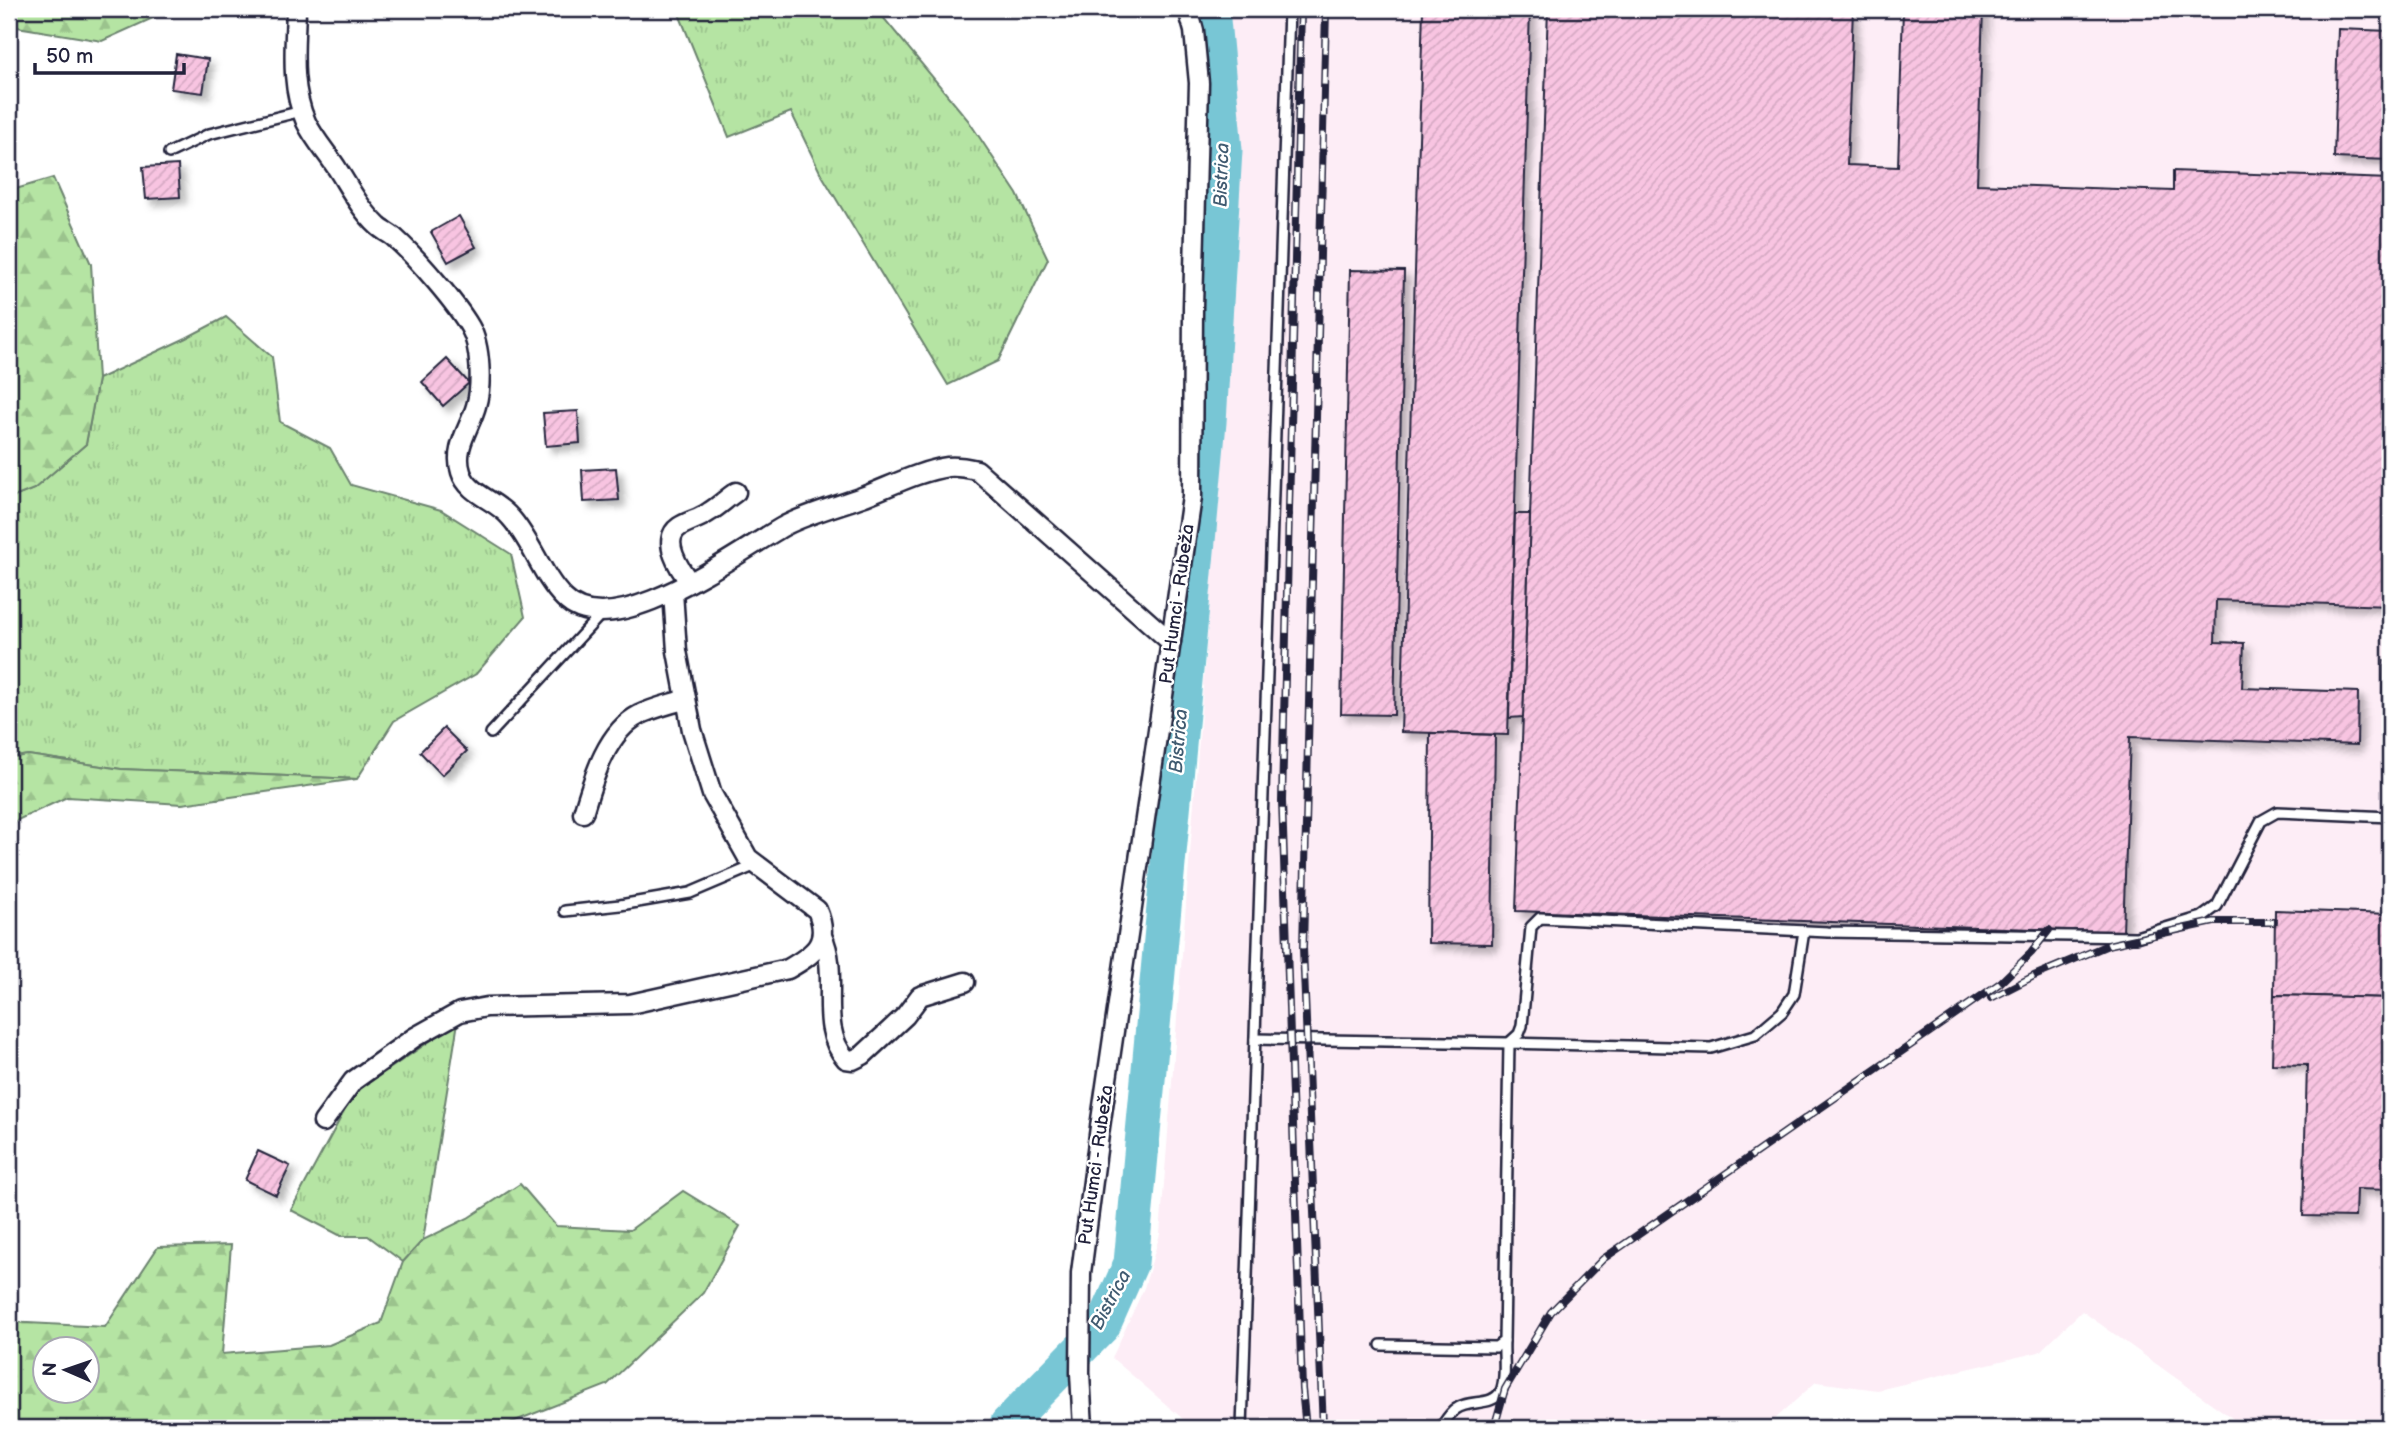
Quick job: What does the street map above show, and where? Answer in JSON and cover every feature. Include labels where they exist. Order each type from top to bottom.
[{"type":"street","points":[[296,9],[295,69],[298,97],[307,124],[363,210],[379,227],[396,239],[472,329],[480,384],[476,407],[459,451],[460,470],[468,488],[493,502],[511,517],[555,587],[567,601],[585,609],[620,611],[673,592],[788,524],[923,474],[948,467],[961,467],[977,470],[1171,642]]},
{"type":"street","name":"Put Humci - Rubeža","points":[[1083,1428],[1080,1373],[1081,1273],[1192,498],[1193,307],[1199,83],[1194,31],[1188,9]]},
{"type":"street","points":[[690,582],[675,558],[671,544],[672,535],[678,527],[709,513],[736,492]]},
{"type":"street","points":[[323,1122],[353,1081],[415,1037],[460,1012],[487,1007],[630,1004],[788,969],[811,956],[818,947],[822,936],[821,918],[817,910],[748,858],[712,794],[692,730],[686,699],[677,651],[673,592]]},
{"type":"street","points":[[583,813],[594,774],[613,738],[637,716],[686,699]]},
{"type":"street","points":[[822,936],[829,950],[831,1033],[837,1050],[846,1059],[853,1060],[863,1055],[905,1016],[920,996],[965,982]]},
{"type":"lane","points":[[1242,1428],[1289,9]]},
{"type":"lane","points":[[169,153],[209,134],[302,111]]},
{"type":"lane","points":[[491,733],[603,612]]},
{"type":"lane","points":[[1442,1426],[1454,1410],[1462,1405],[1492,1400],[1500,1393],[1503,1383],[1509,1043],[1519,1034],[1522,1026],[1531,927],[1541,918],[1804,931],[2136,937],[2202,917],[2217,906],[2261,821],[2277,812],[2390,817]]},
{"type":"lane","points":[[565,911],[690,893],[756,865]]},
{"type":"lane","points":[[1255,1040],[1711,1048],[1755,1035],[1782,1012],[1794,994],[1804,931]]},
{"type":"lane","points":[[1381,1345],[1496,1347],[1504,1342]]},
{"type":"shaded area","points":[[1225,9],[2390,9],[2390,1428],[2246,1428],[2082,1311],[2039,1352],[1878,1390],[1816,1382],[1765,1428],[1189,1428],[1190,1425],[1112,1358],[1144,1288],[1160,1234],[1236,268],[1233,128]]},
{"type":"green space","points":[[9,9],[150,9],[153,18],[102,41],[17,27],[9,29]]},
{"type":"green space","points":[[677,9],[861,9],[883,17],[968,120],[1017,194],[1048,259],[998,361],[948,385],[820,172],[791,112],[729,137]]},
{"type":"green space","points":[[53,178],[91,264],[98,379],[86,444],[34,489],[9,499],[9,191]]},
{"type":"green space","points":[[226,317],[272,357],[280,422],[330,448],[351,485],[441,510],[511,554],[525,617],[476,674],[394,721],[357,779],[121,769],[28,755],[9,758],[9,499],[34,489],[86,444],[98,379]]},
{"type":"green space","points":[[28,755],[121,769],[357,779],[182,804],[67,797],[9,824],[9,758]]},
{"type":"green space","points":[[458,1022],[423,1240],[403,1262],[368,1236],[341,1236],[291,1210],[354,1093]]},
{"type":"green space","points":[[520,1184],[556,1226],[630,1230],[683,1191],[740,1226],[703,1293],[607,1385],[497,1428],[9,1428],[9,1322],[105,1327],[158,1247],[231,1245],[222,1354],[329,1345],[381,1323],[403,1262],[423,1240],[468,1218]]},
{"type":"building","points":[[1423,9],[1530,9],[1508,735],[1401,732]]},
{"type":"building","points":[[1548,9],[1853,9],[1847,165],[1898,167],[1903,9],[1983,9],[1977,184],[2173,191],[2173,171],[2390,179],[2390,606],[2216,600],[2215,642],[2244,643],[2242,688],[2358,692],[2357,745],[2130,737],[2123,932],[1516,911]]},
{"type":"building","points":[[2338,29],[2390,31],[2390,160],[2334,158]]},
{"type":"building","points":[[176,54],[208,59],[203,93],[171,89]]},
{"type":"building","points":[[178,165],[180,197],[146,199],[143,167]]},
{"type":"building","points":[[459,216],[476,247],[448,262],[431,232]]},
{"type":"building","points":[[1350,270],[1404,271],[1394,715],[1341,714]]},
{"type":"building","points":[[447,359],[469,383],[443,406],[422,382]]},
{"type":"building","points":[[578,411],[580,443],[546,446],[543,413]]},
{"type":"building","points":[[616,468],[619,500],[584,502],[582,470]]},
{"type":"building","points":[[1515,514],[1530,514],[1523,717],[1509,718]]},
{"type":"building","points":[[2384,661],[2390,661],[2390,736],[2381,736]]},
{"type":"building","points":[[444,728],[467,751],[442,775],[420,752]]},
{"type":"building","points":[[1430,733],[1495,735],[1492,944],[1428,943]]},
{"type":"building","points":[[2275,910],[2390,914],[2390,998],[2274,995]]},
{"type":"building","points":[[2274,995],[2390,998],[2390,1190],[2356,1189],[2355,1217],[2303,1216],[2307,1065],[2272,1064]]},
{"type":"building","points":[[258,1151],[290,1166],[276,1195],[245,1180]]},
{"type":"waterway","name":"Bistrica","points":[[1006,1428],[1103,1326],[1131,1263],[1209,422],[1225,150],[1212,9]]},
{"type":"railway","points":[[1301,9],[1282,801],[1302,1389],[1306,1428]]},
{"type":"railway","points":[[1323,1428],[1303,948],[1326,9]]},
{"type":"railway","points":[[1991,998],[2034,976],[2108,945],[2214,922],[2274,922]]},
{"type":"railway","points":[[1494,1428],[1505,1389],[1551,1312],[1603,1259],[2000,983],[2031,953],[2049,930]]}]
